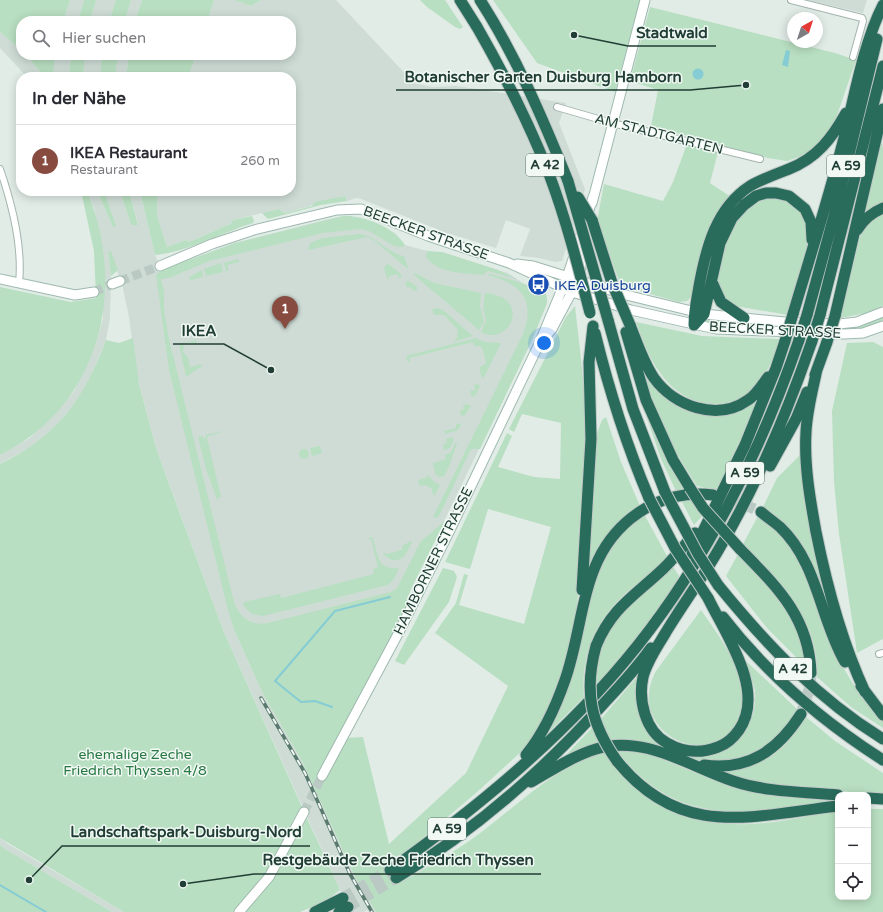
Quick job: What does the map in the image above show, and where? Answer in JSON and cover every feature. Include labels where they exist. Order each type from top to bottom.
[{"type":"highway","name":"A 42","points":[[460,0],[477,27],[511,89],[549,174],[566,226],[617,415],[649,498],[675,548],[708,598],[733,631],[766,667],[826,720],[883,760]]},
{"type":"highway","name":"A 42","points":[[480,0],[508,49],[549,134],[568,181],[633,409],[665,492],[695,548],[718,585],[759,634],[795,671],[837,707],[883,739]]},
{"type":"highway","points":[[673,597],[745,445],[776,368],[812,251],[868,46],[877,16],[883,5]]},
{"type":"highway","name":"A 59","points":[[883,17],[834,216],[799,340],[773,412],[751,462],[709,541],[673,597],[638,645],[612,676],[552,738],[501,785],[393,874],[464,832],[508,796],[562,748],[648,652],[685,602],[718,550],[767,457],[784,420],[812,341],[820,315],[883,66]]},
{"type":"highway","points":[[699,313],[710,242],[724,211],[738,196],[752,185],[792,168],[816,154],[827,144],[854,100]]},
{"type":"highway","points":[[735,520],[744,512],[796,419],[827,342],[835,316],[883,109]]},
{"type":"highway","points":[[568,181],[592,220],[627,324],[646,400],[674,460],[703,508],[769,580],[796,614],[807,642],[811,673]]},
{"type":"highway","points":[[694,325],[712,281],[720,243],[732,218],[744,205],[756,196],[766,193],[776,193],[789,196],[805,209],[811,222],[812,251]]},
{"type":"highway","points":[[854,236],[863,221],[873,212],[883,208]]},
{"type":"highway","points":[[712,281],[721,302],[744,318]]},
{"type":"highway","points":[[627,324],[654,378],[676,400],[691,407],[709,410],[723,410],[737,406],[748,400],[757,392],[776,368]]},
{"type":"highway","points":[[580,612],[591,439],[589,362],[593,326]]},
{"type":"highway","points":[[817,369],[806,431],[809,496],[819,548],[839,627],[849,658],[864,692]]},
{"type":"highway","points":[[501,785],[534,745],[550,715],[565,680],[580,612],[598,560],[609,539],[637,513],[656,503],[679,496],[713,495]]},
{"type":"highway","points":[[714,509],[664,568],[628,599],[612,617],[596,646],[591,665],[589,684],[591,703],[600,734],[617,761],[631,777],[656,797],[678,809],[702,816],[732,819],[835,806]]},
{"type":"highway","points":[[761,512],[781,528],[794,544],[808,568],[827,625],[838,649],[864,692],[883,715]]},
{"type":"highway","points":[[685,602],[647,667],[642,689],[643,712],[650,726],[662,741],[676,749],[692,752],[707,751],[721,746],[737,733],[748,712],[750,700],[748,688],[740,663],[708,598]]},
{"type":"highway","points":[[686,762],[719,767],[751,761],[781,742],[801,714]]},
{"type":"highway","points":[[508,796],[585,753],[612,745],[639,746],[686,762],[734,781],[764,788],[835,795]]},
{"type":"highway","points":[[871,798],[883,799]]},
{"type":"highway","points":[[871,803],[883,804]]},
{"type":"highway","points":[[315,912],[343,906]]},
{"type":"street","name":"HAMBORNER STRASSE","points":[[539,344],[552,329],[577,280],[593,197],[645,0]]},
{"type":"street","points":[[791,0],[862,18],[863,21],[853,57]]},
{"type":"street","name":"AM STADTGARTEN","points":[[557,107],[612,123],[760,159]]},
{"type":"street","points":[[0,168],[8,193],[15,226],[20,268],[18,283]]},
{"type":"street","name":"HAMBORNER STRASSE","points":[[322,776],[398,634],[539,344],[563,288],[593,197]]},
{"type":"street","name":"BEECKER STRASSE","points":[[160,266],[247,232],[350,208],[361,209],[428,236],[509,264],[572,292],[631,310],[694,325],[716,329],[844,334],[863,333],[883,326]]},
{"type":"street","name":"BEECKER STRASSE","points":[[509,264],[533,266],[626,295],[699,313],[744,318],[839,324],[857,322],[883,312]]},
{"type":"street","points":[[0,279],[75,295],[94,292]]},
{"type":"street","points":[[239,912],[269,877],[304,812]]},
{"type":"shaded area","points":[[70,0],[84,0],[79,16],[65,16]]},
{"type":"shaded area","points":[[96,0],[116,0],[111,16],[91,16]]},
{"type":"shaded area","points":[[131,0],[142,0],[137,16],[126,16]]},
{"type":"shaded area","points":[[214,0],[234,0],[251,6],[261,0],[336,0],[414,83],[432,87],[457,86],[566,103],[559,123],[585,189],[562,261],[555,262],[539,258],[520,256],[530,229],[506,220],[496,248],[447,233],[361,199],[356,198],[347,201],[345,196],[285,213],[279,209],[233,220],[230,224],[189,242],[186,240],[167,247],[157,217],[157,196],[296,196],[296,72],[190,72],[194,60],[296,60],[296,16],[209,16]]},
{"type":"shaded area","points":[[807,0],[867,0],[863,13]]},
{"type":"shaded area","points":[[0,32],[16,46],[16,60],[30,60],[41,72],[22,72],[0,48]]},
{"type":"shaded area","points":[[55,60],[71,60],[69,72],[53,72]]},
{"type":"shaded area","points":[[85,60],[102,60],[100,72],[83,72]]},
{"type":"shaded area","points":[[117,60],[128,60],[127,72],[116,72]]},
{"type":"shaded area","points":[[89,196],[99,196],[113,227],[105,196],[122,196],[131,225],[138,224],[130,196],[141,196],[155,255],[162,270],[235,243],[329,219],[351,216],[367,220],[395,233],[405,245],[435,253],[442,252],[508,273],[526,285],[546,294],[547,303],[532,340],[410,591],[235,632],[263,694],[302,761],[355,877],[376,912],[369,912],[367,910],[364,912],[352,912],[340,890],[223,630],[156,448],[136,372],[129,317],[122,284],[117,271],[118,270],[108,252],[111,276],[110,318],[106,340],[89,381],[80,397],[58,424],[34,445],[0,464],[0,455],[30,438],[74,391],[90,358],[103,318],[95,211]]},
{"type":"shaded area","points":[[0,838],[124,912],[112,912],[5,849],[0,845]]},
{"type":"green space","points":[[0,0],[70,0],[65,16],[16,16],[16,46],[0,32]]},
{"type":"green space","points":[[84,0],[96,0],[91,16],[79,16]]},
{"type":"green space","points":[[116,0],[131,0],[126,16],[111,16]]},
{"type":"green space","points":[[142,0],[214,0],[209,16],[137,16]]},
{"type":"green space","points":[[234,0],[261,0],[251,6]]},
{"type":"green space","points":[[420,0],[445,0],[463,27],[460,29],[455,27],[427,7]]},
{"type":"green space","points":[[493,0],[640,0],[615,92],[537,63]]},
{"type":"green space","points":[[650,7],[787,41],[787,48],[815,48],[856,60],[833,127],[811,150],[801,156],[787,161],[768,158],[651,126],[658,90],[630,81]]},
{"type":"green space","points":[[30,60],[55,60],[53,72],[41,72]]},
{"type":"green space","points":[[71,60],[85,60],[83,72],[69,72]]},
{"type":"green space","points":[[102,60],[117,60],[116,72],[100,72]]},
{"type":"green space","points":[[128,60],[194,60],[190,72],[127,72]]},
{"type":"green space","points":[[881,137],[883,148],[883,203],[864,215]]},
{"type":"green space","points":[[687,144],[718,152],[710,183],[731,197],[693,295],[687,301],[679,302],[621,286],[597,221],[604,184],[663,201],[673,182]]},
{"type":"green space","points":[[82,196],[89,196],[99,228],[105,267],[104,305],[96,341],[82,376],[62,407],[34,434],[0,455],[0,287],[71,302],[96,298],[94,251]]},
{"type":"green space","points":[[99,196],[106,196],[116,226],[113,227]]},
{"type":"green space","points":[[122,196],[130,196],[138,225],[131,225]]},
{"type":"green space","points":[[141,196],[157,196],[157,216],[167,247],[186,240],[189,242],[230,224],[233,220],[252,216],[254,221],[253,223],[192,246],[155,255]]},
{"type":"green space","points":[[345,196],[347,201],[321,205],[268,219],[262,213],[279,209],[285,213],[312,206],[315,202]]},
{"type":"green space","points":[[767,196],[787,198],[803,211],[810,237],[808,250],[788,315],[735,306],[724,298],[716,285],[725,245],[736,221],[744,210],[754,202]]},
{"type":"green space","points":[[883,211],[883,306],[867,313],[840,318],[862,229]]},
{"type":"green space","points":[[343,216],[351,216],[369,220],[385,227],[400,238],[405,245],[402,247],[394,246],[369,231],[361,229],[323,233],[209,261],[169,278],[161,279],[164,292],[164,310],[169,339],[234,602],[236,608],[247,620],[262,624],[268,623],[391,592],[397,588],[421,541],[445,521],[410,591],[408,605],[324,780],[347,738],[363,737],[389,844],[466,773],[508,686],[435,633],[456,603],[464,574],[468,575],[459,605],[524,624],[551,527],[488,509],[470,569],[445,562],[507,433],[512,436],[498,467],[534,477],[560,479],[561,423],[522,414],[514,432],[509,429],[566,317],[575,306],[587,413],[582,549],[578,596],[575,622],[563,679],[538,729],[523,750],[476,793],[405,853],[388,865],[399,883],[472,839],[551,778],[585,759],[604,752],[618,770],[634,786],[667,809],[686,816],[727,824],[750,824],[835,812],[835,900],[871,900],[871,809],[883,809],[883,912],[376,912],[355,877],[302,761],[263,694],[235,632],[228,610],[169,370],[156,275],[162,270],[235,243]]},
{"type":"green space","points":[[359,234],[366,235],[392,252],[404,256],[409,270],[375,241],[367,237],[308,250],[310,243],[323,238]]},
{"type":"green space","points":[[111,251],[118,270],[111,276],[108,252]]},
{"type":"green space","points":[[427,251],[442,252],[498,270],[517,279],[488,271],[483,275],[452,272],[431,262],[426,256]]},
{"type":"green space","points":[[238,259],[239,262],[227,265],[229,270],[226,271],[224,263]]},
{"type":"green space","points":[[221,263],[223,272],[206,276],[204,269]]},
{"type":"green space","points":[[387,264],[401,274],[401,278],[399,278],[398,274],[389,276],[388,281],[384,268]]},
{"type":"green space","points":[[202,270],[203,277],[190,280],[189,277]]},
{"type":"green space","points":[[415,273],[434,283],[481,293],[480,307],[484,322],[479,330],[414,275]]},
{"type":"green space","points":[[490,274],[529,285],[543,291],[547,297],[547,303],[532,340],[480,449],[472,449],[470,451],[439,516],[436,518],[433,517],[523,334],[527,322],[528,312],[523,295],[517,288],[509,283],[499,278],[487,275]]},
{"type":"green space","points":[[409,281],[417,287],[417,290],[413,291],[411,287],[407,288],[405,282]]},
{"type":"green space","points":[[485,293],[500,296],[509,303],[513,311],[512,320],[507,328],[500,333],[491,335],[481,332],[486,320],[483,309]]},
{"type":"green space","points":[[437,308],[443,310],[473,336],[453,342],[457,338],[458,330],[444,315],[434,315],[432,309]]},
{"type":"green space","points":[[883,317],[883,323],[862,330],[836,331],[837,328],[861,326]]},
{"type":"green space","points":[[707,318],[785,325],[783,329],[710,323],[707,322]]},
{"type":"green space","points":[[636,322],[702,336],[780,339],[766,373],[748,394],[735,401],[722,404],[708,404],[682,394],[661,374],[653,362]]},
{"type":"green space","name":"ehemalige Zeche Friedrich Thyssen 4/8","points":[[133,338],[139,384],[156,448],[223,630],[302,807],[269,872],[235,912],[124,912],[0,838],[0,464],[38,441],[66,414],[78,398],[88,380],[98,361],[106,340],[119,343]]},
{"type":"green space","points":[[476,338],[485,342],[501,343],[484,377],[482,378],[479,368],[486,363],[483,350],[480,346],[474,346],[473,342],[409,358],[410,362],[408,362],[406,356]]},
{"type":"green space","points":[[196,340],[197,344],[189,342],[184,344],[183,352],[188,357],[190,367],[202,364],[202,366],[186,377],[179,344]]},
{"type":"green space","points":[[873,342],[883,347],[883,639],[857,653],[839,534],[834,482],[832,411],[847,343]]},
{"type":"green space","points":[[637,355],[651,379],[708,414],[762,394],[717,490],[697,486],[669,440],[650,394]]},
{"type":"green space","points":[[635,383],[685,490],[676,491],[661,459]]},
{"type":"green space","points":[[478,384],[480,386],[475,396],[472,397],[470,391],[475,390],[474,385]]},
{"type":"green space","points":[[468,404],[471,406],[465,415],[461,416],[460,410],[464,409],[463,405]]},
{"type":"green space","points":[[606,417],[621,462],[640,506],[614,527],[608,534],[597,551],[588,571],[595,439],[602,420]]},
{"type":"green space","points":[[459,423],[461,425],[458,430],[445,434],[444,431],[456,428],[456,424]]},
{"type":"green space","points":[[227,430],[207,438],[221,497],[218,498],[218,502],[206,469],[198,437],[203,436],[203,439],[206,438],[206,435]]},
{"type":"green space","points":[[452,437],[454,440],[450,448],[444,450],[443,444],[447,443],[446,439]]},
{"type":"green space","points":[[456,442],[457,444],[448,468],[444,476],[439,477],[435,474],[433,463],[446,459],[445,455],[451,452]]},
{"type":"green space","points":[[320,446],[322,453],[312,456],[310,448]]},
{"type":"green space","points":[[304,449],[309,454],[304,459],[299,454]]},
{"type":"green space","points":[[801,454],[832,619],[784,524],[763,507],[777,478]]},
{"type":"green space","points":[[427,473],[433,481],[440,485],[434,497],[431,488],[425,485],[420,486],[418,480],[428,477]]},
{"type":"green space","points":[[691,499],[703,515],[694,525],[681,500]]},
{"type":"green space","points":[[644,514],[668,558],[615,603],[606,615],[598,627],[588,653],[583,682],[584,697],[546,735],[545,732],[593,583],[612,543],[625,528]]},
{"type":"green space","points":[[758,516],[777,531],[788,543],[797,557],[805,572],[840,661],[862,697],[883,721],[883,728],[851,707],[817,677],[816,657],[812,638],[805,620],[795,603],[771,572],[743,544]]},
{"type":"green space","points":[[372,537],[377,554],[382,563],[391,568],[399,568],[394,579],[388,585],[263,616],[252,614],[243,605],[244,602],[280,594],[281,598],[374,574],[373,569],[378,567],[371,539],[366,539]]},
{"type":"green space","points":[[411,541],[412,542],[407,553],[402,558],[392,560],[384,555],[383,551],[386,554],[402,550],[402,546]]},
{"type":"green space","points":[[738,554],[779,598],[799,631],[806,667],[767,628],[726,576]]},
{"type":"green space","points":[[672,565],[679,576],[672,590],[653,619],[630,648],[595,686],[599,648],[615,618]]},
{"type":"green space","points":[[443,568],[454,571],[457,577],[449,602],[404,665],[395,661]]},
{"type":"green space","points":[[701,610],[729,652],[735,664],[743,688],[744,700],[739,720],[735,726],[721,739],[704,745],[687,744],[672,737],[659,726],[651,710],[649,692],[656,671]]},
{"type":"green space","points":[[747,662],[798,710],[787,726],[776,738],[764,748],[750,756],[721,762],[704,761],[685,757],[700,757],[714,754],[736,741],[745,731],[751,720],[755,706],[755,691]]},
{"type":"green space","points":[[637,677],[639,679],[637,695],[671,751],[636,741],[610,740],[601,719]]},
{"type":"green space","points":[[806,717],[835,741],[883,773],[883,795],[871,794],[871,792],[851,792],[765,784],[724,773],[724,771],[751,766],[762,761],[782,748]]},
{"type":"green space","points":[[592,728],[599,744],[566,758],[564,757]]},
{"type":"green space","points":[[616,750],[637,751],[649,754],[716,781],[764,795],[830,801],[831,803],[769,810],[741,811],[714,810],[688,804],[663,793],[639,775]]},
{"type":"green space","points":[[306,816],[340,890],[324,902],[300,912],[245,912],[268,884]]},
{"type":"green space","points":[[0,845],[5,849],[112,912],[0,912]]},
{"type":"water","points":[[786,50],[790,51],[788,67],[782,65]]},
{"type":"water","points":[[698,68],[702,70],[704,74],[702,78],[698,80],[694,78],[692,74],[694,70]]},
{"type":"waterway","points":[[332,707],[315,701],[301,702],[275,681],[335,611],[390,597]]},
{"type":"waterway","points":[[0,885],[46,912]]},
{"type":"tunnel","points":[[120,281],[160,266]]},
{"type":"tunnel","points":[[94,292],[112,284]]},
{"type":"tunnel","points":[[713,495],[727,497],[761,512]]},
{"type":"tunnel","points":[[801,714],[809,690],[811,676]]},
{"type":"tunnel","points":[[304,812],[322,776]]},
{"type":"tunnel","points":[[343,898],[390,870]]},
{"type":"tunnel","points":[[348,907],[396,878]]},
{"type":"railway","points":[[261,698],[305,773],[350,874],[372,912]]},
{"type":"place","name":"Stadtwald","points":[[574,35]]},
{"type":"place","name":"Botanischer Garten Duisburg Hamborn","points":[[746,85]]},
{"type":"place","name":"IKEA Duisburg","points":[[538,285]]},
{"type":"place","name":"IKEA Restaurant","points":[[285,329]]},
{"type":"place","name":"IKEA","points":[[271,370]]},
{"type":"place","name":"Landschaftspark-Duisburg-Nord","points":[[29,880]]},
{"type":"place","name":"Restgebäude Zeche Friedrich Thyssen","points":[[183,884]]}]
